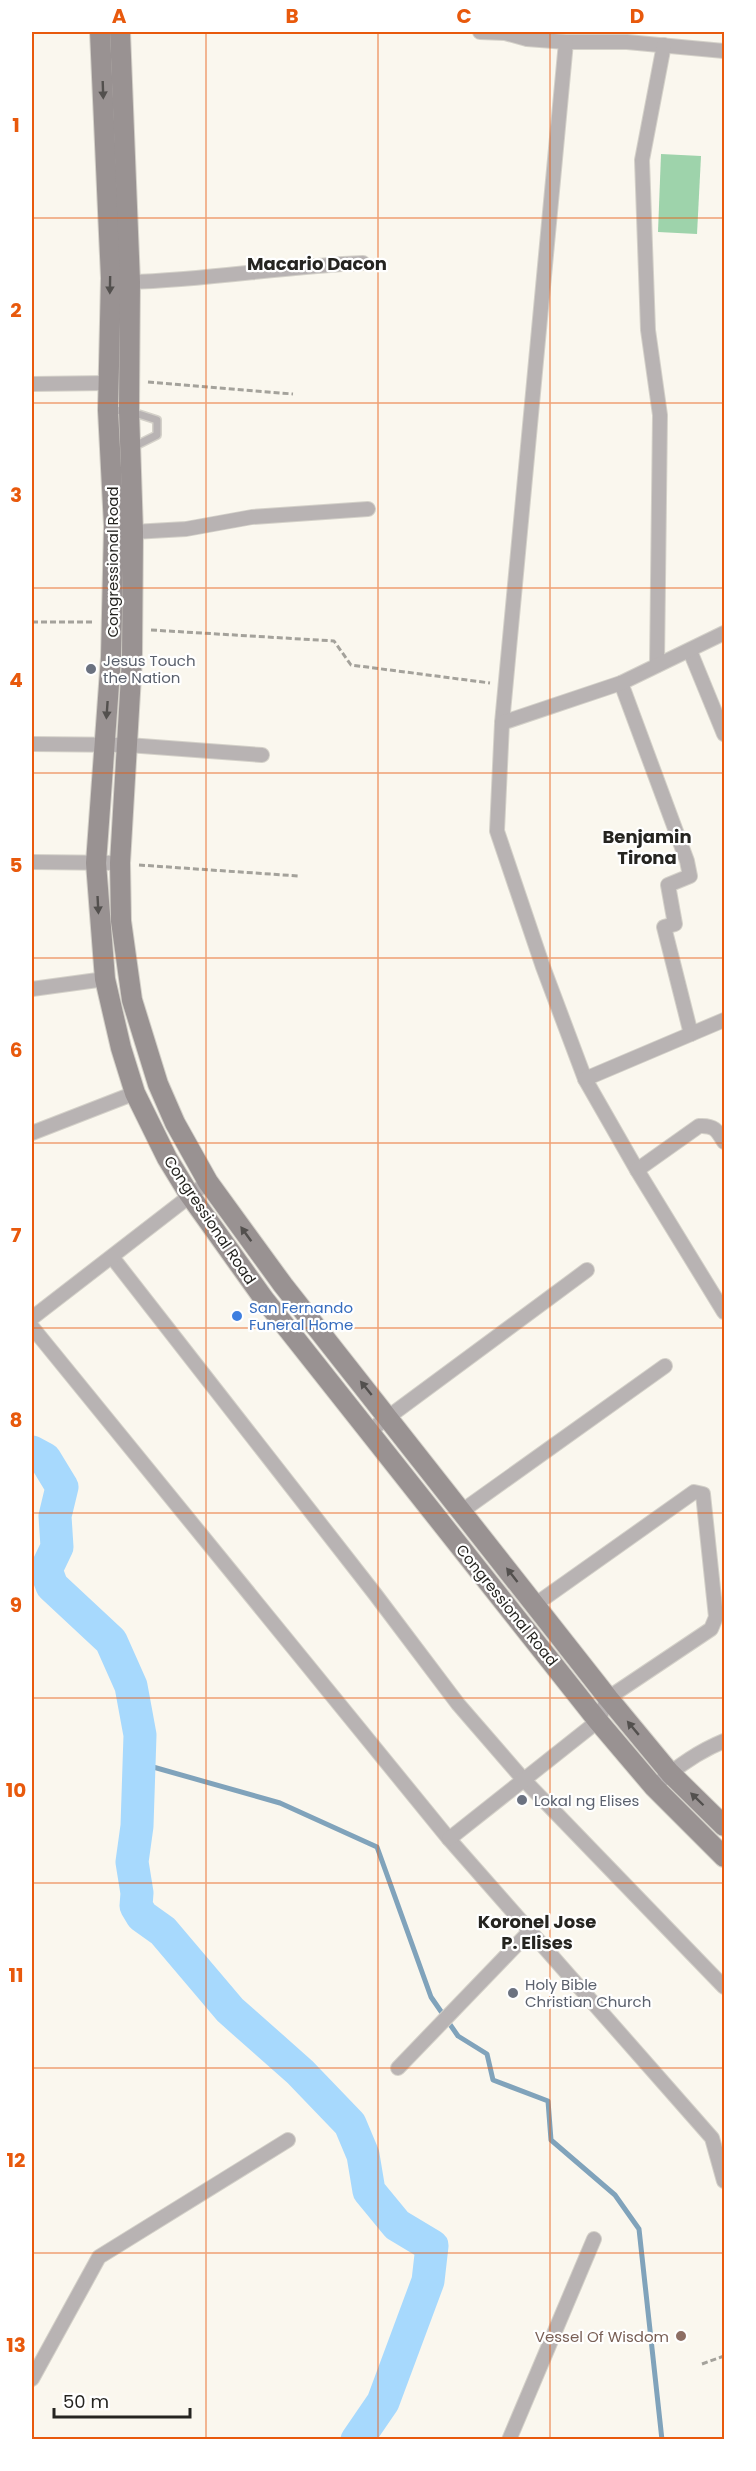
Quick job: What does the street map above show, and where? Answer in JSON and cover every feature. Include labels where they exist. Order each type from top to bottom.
[{"type":"main road","name":"Congressional Road","points":[[100,32],[111,278],[108,410],[114,526],[112,622],[96,862],[105,980],[110,1007],[135,1093],[167,1158],[189,1194],[264,1299],[598,1721],[654,1787],[724,1857]]},
{"type":"main road","name":"Congressional Road","points":[[120,32],[130,282],[129,411],[133,532],[128,745],[120,863],[121,921],[132,1000],[158,1084],[184,1141],[208,1182],[284,1285],[608,1698],[670,1773],[724,1826]]},
{"type":"main road","points":[[110,1007],[132,1000]]},
{"type":"main road","points":[[566,1678],[583,1665]]},
{"type":"street","points":[[480,32],[505,32],[527,39],[664,45],[724,51]]},
{"type":"street","points":[[566,42],[502,723],[497,831],[543,967],[585,1079],[637,1170],[724,1312]]},
{"type":"street","points":[[657,665],[660,415],[648,330],[642,159],[664,45]]},
{"type":"street","points":[[130,282],[255,272],[306,265],[363,263]]},
{"type":"street","points":[[32,384],[108,383]]},
{"type":"street","points":[[133,532],[186,530],[274,515],[368,509]]},
{"type":"street","points":[[502,723],[621,683],[724,633]]},
{"type":"street","points":[[690,651],[724,734]]},
{"type":"street","points":[[621,683],[689,868],[690,876],[668,885],[675,924],[664,927],[691,1034]]},
{"type":"street","points":[[32,744],[128,745],[261,755]]},
{"type":"street","points":[[32,862],[120,863]]},
{"type":"street","points":[[32,989],[105,980]]},
{"type":"street","points":[[585,1079],[724,1020]]},
{"type":"street","points":[[32,1133],[135,1093]]},
{"type":"street","points":[[637,1170],[699,1126],[710,1125],[717,1130],[724,1142]]},
{"type":"street","points":[[32,1318],[189,1194],[208,1182]]},
{"type":"street","points":[[112,1257],[458,1704],[523,1779],[724,1987]]},
{"type":"street","points":[[368,1432],[587,1270]]},
{"type":"street","points":[[32,1327],[449,1839],[712,2138],[724,2181]]},
{"type":"street","points":[[462,1511],[665,1366]]},
{"type":"street","points":[[449,1839],[598,1721],[608,1698],[711,1629],[716,1617],[703,1494],[694,1492],[536,1604]]},
{"type":"street","points":[[654,1787],[698,1753],[724,1741]]},
{"type":"street","points":[[398,2068],[530,1931]]},
{"type":"street","points":[[32,2379],[99,2257],[288,2140]]},
{"type":"street","points":[[509,2439],[594,2239]]},
{"type":"lane","points":[[108,410],[129,411],[157,420],[157,435],[130,448],[110,450]]},
{"type":"path","points":[[130,381],[293,394]]},
{"type":"path","points":[[32,622],[112,622]]},
{"type":"path","points":[[132,628],[334,641],[351,665],[507,685]]},
{"type":"path","points":[[120,863],[298,876]]},
{"type":"path","points":[[702,2364],[724,2355]]},
{"type":"green space","points":[[661,154],[701,156],[697,234],[658,232]]},
{"type":"waterway","points":[[32,1452],[45,1459],[62,1487],[55,1516],[57,1547],[46,1570],[52,1586],[111,1641],[131,1686],[140,1735],[137,1826],[132,1862],[137,1893],[136,1906],[142,1916],[163,1931],[230,2010],[300,2072],[350,2124],[363,2155],[369,2191],[397,2225],[432,2246],[428,2281],[383,2402],[357,2440]]},
{"type":"waterway","points":[[139,1763],[280,1803],[377,1847],[431,1997],[458,2036],[487,2054],[493,2080],[548,2101],[551,2140],[615,2195],[639,2229],[662,2440]]},
{"type":"place","name":"Jesus Touch the Nation","points":[[91,669]]},
{"type":"place","name":"San Fernando Funeral Home","points":[[237,1316]]},
{"type":"place","name":"Lokal ng Elises","points":[[522,1800]]},
{"type":"place","name":"Holy Bible Christian Church","points":[[513,1993]]},
{"type":"place","name":"Vessel Of Wisdom","points":[[681,2336]]},
{"type":"district","name":"Macario Dacon","points":[[317,263]]},
{"type":"district","name":"Benjamin Tirona","points":[[647,846]]},
{"type":"district","name":"Koronel Jose P. Elises","points":[[537,1931]]}]
